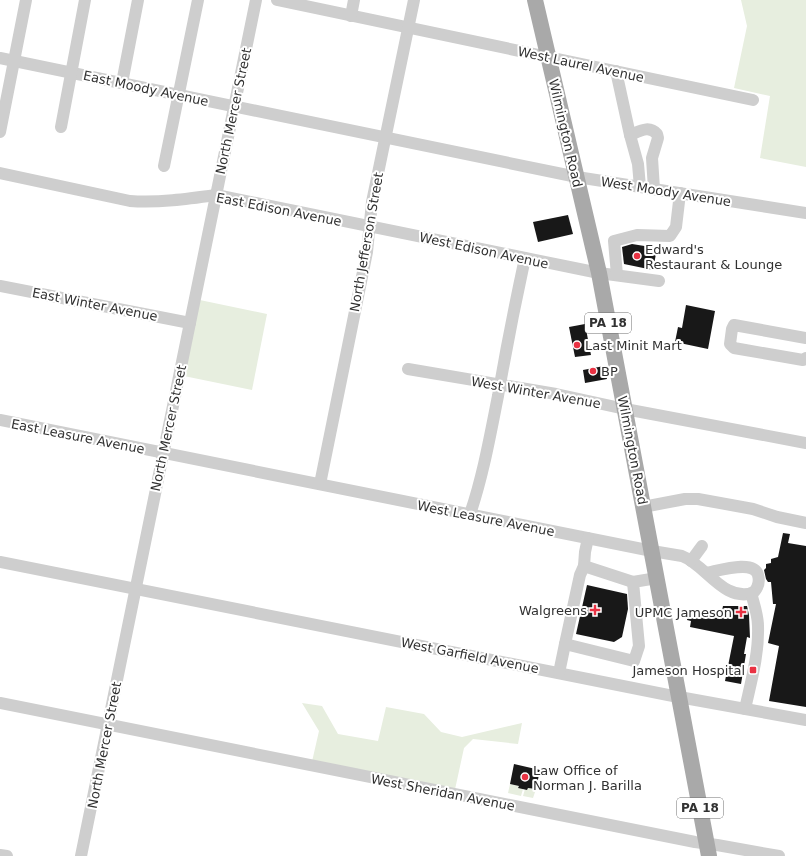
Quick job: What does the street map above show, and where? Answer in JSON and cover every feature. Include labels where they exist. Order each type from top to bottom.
[{"type":"main road","name":"Wilmington Road","points":[[535,0],[599,273],[708,850]]},
{"type":"street","points":[[0,132],[26,0]]},
{"type":"street","points":[[61,127],[85,0]]},
{"type":"street","points":[[122,83],[138,0]]},
{"type":"street","points":[[164,166],[198,0]]},
{"type":"street","name":"North Mercer Street","points":[[81,856],[256,0]]},
{"type":"street","name":"West Laurel Avenue","points":[[277,0],[753,100]]},
{"type":"street","points":[[351,16],[354,0]]},
{"type":"street","name":"North Jefferson Street","points":[[320,484],[367,252],[372,202],[414,0]]},
{"type":"street","name":"East Moody Avenue","points":[[0,58],[385,138]]},
{"type":"street","points":[[616,71],[638,164],[640,187]]},
{"type":"street","points":[[630,135],[647,128],[658,134],[652,158],[654,189]]},
{"type":"street","name":"West Moody Avenue","points":[[385,138],[577,177],[806,213]]},
{"type":"street","name":"East Edison Avenue","points":[[0,173],[130,201],[168,201],[216,195],[369,226]]},
{"type":"street","points":[[617,275],[614,241],[637,235],[670,236],[676,227],[680,193]]},
{"type":"street","name":"West Edison Avenue","points":[[369,226],[599,273],[659,281]]},
{"type":"street","points":[[470,514],[488,448],[525,258]]},
{"type":"street","name":"East Winter Avenue","points":[[0,286],[190,323]]},
{"type":"street","points":[[806,338],[734,325],[730,344],[734,348],[803,360],[806,358]]},
{"type":"street","name":"West Winter Avenue","points":[[408,369],[556,394],[625,409],[806,443]]},
{"type":"street","name":"East Leasure Avenue","points":[[0,420],[163,454],[320,484]]},
{"type":"street","name":"West Leasure Avenue","points":[[320,484],[682,556],[691,561],[730,591],[742,594],[751,593]]},
{"type":"street","points":[[643,507],[685,499],[698,499],[753,509],[776,517],[806,523]]},
{"type":"street","points":[[559,673],[580,575],[584,566],[588,538]]},
{"type":"street","points":[[691,561],[702,546]]},
{"type":"street","name":"West Garfield Avenue","points":[[0,562],[679,697],[806,720]]},
{"type":"street","points":[[584,566],[633,582],[657,578]]},
{"type":"street","points":[[706,573],[740,566],[753,568],[759,577],[759,584],[751,593],[758,626],[758,645],[746,709]]},
{"type":"street","points":[[565,644],[634,661],[639,646],[633,582]]},
{"type":"street","name":"West Sheridan Avenue","points":[[0,703],[695,842],[708,850],[779,856]]},
{"type":"street","points":[[0,855],[7,856]]},
{"type":"green space","points":[[741,0],[806,0],[806,167],[760,158],[770,96],[734,88],[747,26]]},
{"type":"green space","points":[[195,299],[267,314],[252,390],[179,375]]},
{"type":"green space","points":[[302,703],[322,706],[338,734],[378,741],[386,707],[424,714],[441,732],[462,737],[522,723],[518,744],[473,739],[464,748],[454,794],[311,766],[319,731]]},
{"type":"green space","points":[[510,784],[519,786],[518,788],[523,789],[521,796],[508,793]]},
{"type":"green space","points":[[528,788],[536,789],[533,798],[523,796],[525,789],[527,790]]},
{"type":"building","points":[[568,215],[573,234],[538,242],[533,222]]},
{"type":"building","name":"Edward's Restaurant & Lounge","points":[[632,244],[657,248],[653,270],[624,264],[622,247]]},
{"type":"building","points":[[686,305],[715,311],[708,349],[675,342],[678,327],[682,328]]},
{"type":"building","points":[[585,324],[591,355],[575,357],[569,327]]},
{"type":"building","points":[[604,366],[607,379],[585,383],[583,370]]},
{"type":"building","points":[[783,533],[790,534],[788,543],[806,546],[806,707],[769,701],[779,646],[768,643],[776,604],[773,604],[771,582],[768,582],[766,579],[764,570],[766,568],[766,564],[771,563],[771,559],[778,557]]},
{"type":"building","name":"Walgreens","points":[[587,585],[627,594],[628,609],[622,637],[614,642],[576,634]]},
{"type":"building","points":[[723,606],[747,606],[750,638],[747,637],[741,684],[725,681],[734,636],[690,627],[691,621],[687,620],[688,613],[692,614],[693,610],[721,615]]},
{"type":"building","name":"Law Office of Norman J. Barilla","points":[[514,764],[540,770],[536,789],[528,788],[527,790],[510,784]]},
{"type":"place","name":"Edward's Restaurant & Lounge","points":[[637,256]]},
{"type":"place","name":"Last Minit Mart","points":[[577,345]]},
{"type":"place","name":"BP","points":[[593,371]]},
{"type":"place","name":"Walgreens","points":[[595,610]]},
{"type":"place","name":"UPMC Jameson","points":[[741,612]]},
{"type":"place","name":"Jameson Hospital","points":[[753,670]]},
{"type":"place","name":"Law Office of Norman J. Barilla","points":[[525,777]]}]
